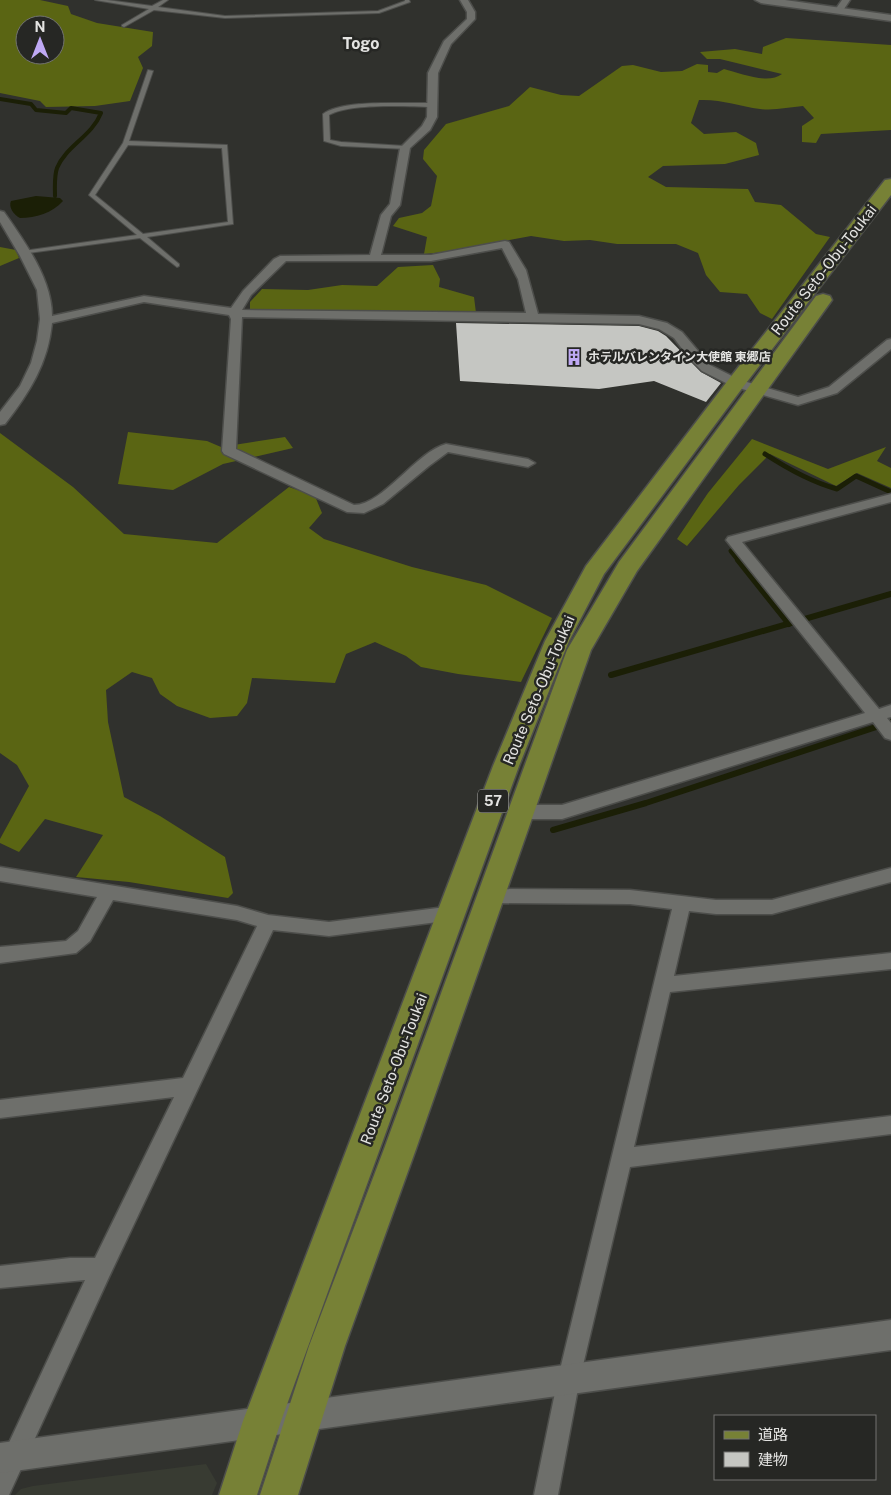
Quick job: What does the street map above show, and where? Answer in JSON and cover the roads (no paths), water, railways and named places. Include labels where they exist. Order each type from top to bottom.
[{"type":"main road","name":"Route Seto-Obu-Toukai","points":[[279,1495],[327,1346],[579,650],[627,568],[684,491],[746,386],[891,184]]},
{"type":"main road","name":"Route Seto-Obu-Toukai","points":[[238,1495],[262,1421],[506,766],[557,641],[594,571],[891,213]]},
{"type":"street","points":[[375,258],[386,215],[395,205],[405,148],[411,140],[426,128],[432,119],[433,73],[448,42],[467,26],[472,19],[471,12],[464,0]]},
{"type":"street","points":[[761,0],[842,5],[891,18]]},
{"type":"street","points":[[0,214],[23,253],[45,298],[47,321],[41,350],[30,380],[0,421]]},
{"type":"street","points":[[234,313],[247,293],[278,261],[284,258],[438,257],[505,244],[512,254],[523,278],[529,294],[533,317]]},
{"type":"street","points":[[47,321],[144,299],[234,313],[639,320],[664,326],[678,335],[693,355],[706,368],[746,386],[798,401],[832,390],[891,343]]},
{"type":"street","points":[[234,313],[237,319],[229,451],[352,509],[364,509],[378,501],[424,462],[446,448],[528,463]]},
{"type":"street","points":[[891,498],[733,540],[883,714],[891,734]]},
{"type":"street","points":[[520,812],[562,812],[883,714]]},
{"type":"street","points":[[0,874],[236,913],[268,922],[329,929],[453,912]]},
{"type":"street","points":[[491,896],[630,897],[716,907],[772,907],[891,875]]},
{"type":"street","points":[[0,955],[70,948],[84,936],[108,893]]},
{"type":"street","points":[[546,1495],[569,1378],[623,1158],[682,903]]},
{"type":"street","points":[[0,1488],[8,1457],[190,1086],[268,922]]},
{"type":"street","points":[[664,985],[891,961]]},
{"type":"street","points":[[0,1109],[190,1086]]},
{"type":"street","points":[[623,1158],[891,1125]]},
{"type":"street","points":[[0,1277],[70,1268],[100,1269]]},
{"type":"street","points":[[8,1457],[891,1335]]},
{"type":"lane","points":[[97,0],[209,16],[234,17],[379,12],[408,2],[407,0]]},
{"type":"lane","points":[[124,26],[166,0]]},
{"type":"lane","points":[[150,71],[126,143],[92,195],[177,265]]},
{"type":"lane","points":[[405,148],[341,144],[327,141],[326,114],[332,110],[354,106],[432,105]]},
{"type":"lane","points":[[23,253],[231,223],[225,146],[126,143]]},
{"type":"waterway","points":[[0,99],[31,104],[36,110],[66,113],[71,108],[101,113],[92,128],[61,160],[55,175],[55,196]]},
{"type":"waterway","points":[[765,454],[782,465],[827,486],[837,489],[856,476],[891,492]]},
{"type":"waterway","points":[[731,551],[739,561]]},
{"type":"waterway","points":[[738,560],[789,624]]},
{"type":"waterway","points":[[789,624],[891,594]]},
{"type":"waterway","points":[[611,675],[789,624]]},
{"type":"waterway","points":[[553,830],[646,803],[891,722]]},
{"type":"place","name":"ホテルバレンタイン大使館 東郷店","points":[[574,357]]},
{"type":"district","name":"Togo","points":[[361,43]]}]
